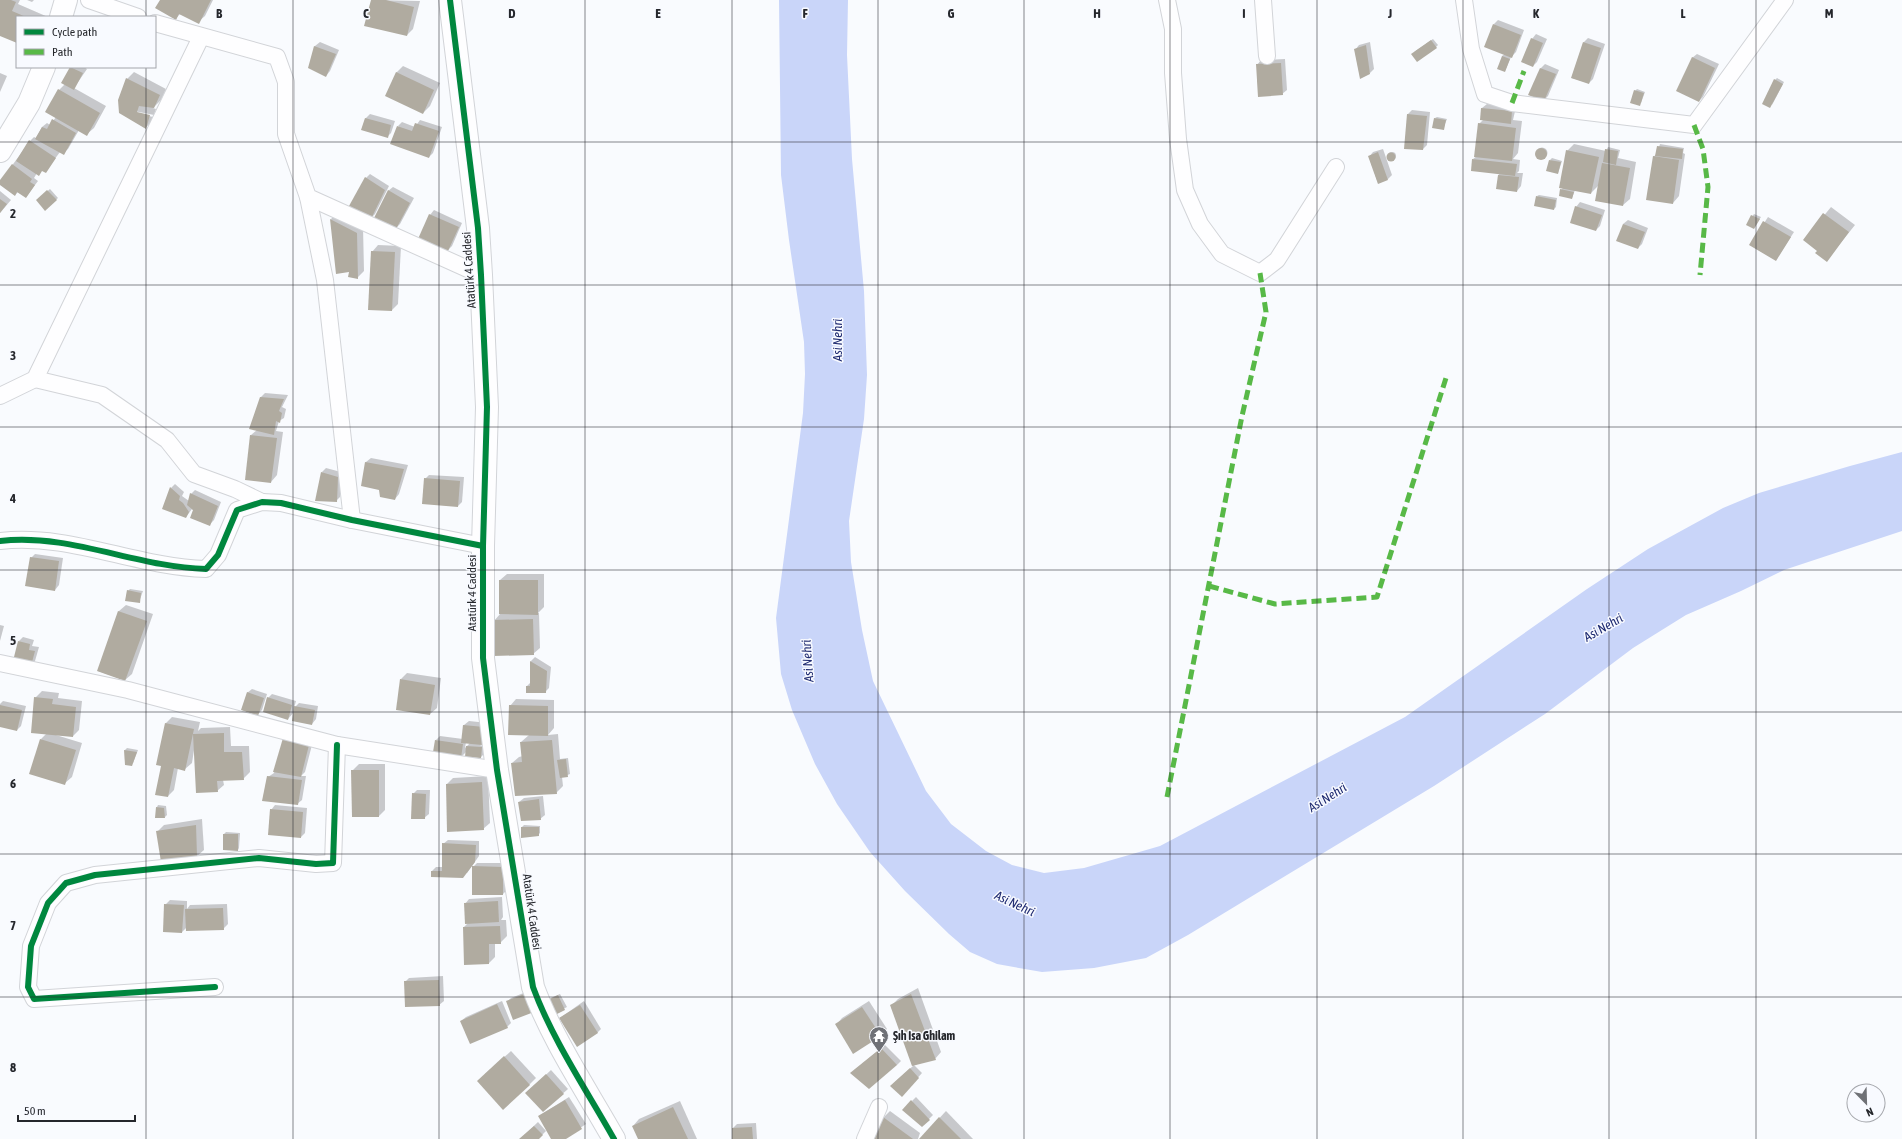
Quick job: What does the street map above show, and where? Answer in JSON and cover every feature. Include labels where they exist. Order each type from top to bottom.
[{"type":"street","points":[[61,16],[66,0]]},
{"type":"street","points":[[89,0],[135,16]]},
{"type":"street","name":"Atatürk 4 Caddesi","points":[[450,0],[478,228],[481,275],[487,407],[483,546],[483,658],[497,770],[533,987],[540,1006],[553,1031],[614,1139]]},
{"type":"street","points":[[1167,0],[1173,29],[1173,73],[1178,139],[1185,190],[1200,224],[1222,254],[1260,273],[1277,260],[1336,167]]},
{"type":"street","points":[[1263,0],[1267,56]]},
{"type":"street","points":[[1464,0],[1471,49],[1486,94],[1512,103],[1694,126],[1786,0]]},
{"type":"street","points":[[156,23],[277,57],[286,82],[286,134],[308,197],[325,280],[352,520]]},
{"type":"street","points":[[0,396],[35,379],[201,37]]},
{"type":"street","points":[[0,152],[28,104],[44,68]]},
{"type":"street","points":[[308,197],[481,275]]},
{"type":"street","points":[[35,379],[102,395],[167,440],[194,474],[235,489],[262,502]]},
{"type":"street","points":[[0,541],[14,540],[74,544],[147,562],[190,568],[206,568],[218,556],[237,510],[262,502],[281,503],[352,520],[483,546]]},
{"type":"street","points":[[0,663],[128,690],[338,745],[497,770]]},
{"type":"street","points":[[215,987],[34,999],[28,987],[31,946],[48,902],[66,883],[95,875],[259,858],[316,864],[333,864],[338,745]]},
{"type":"street","points":[[865,1139],[879,1107]]},
{"type":"water","name":"Asi Nehri","points":[[779,0],[848,0],[847,55],[852,159],[864,291],[867,375],[864,419],[849,521],[851,562],[862,630],[873,681],[926,791],[951,824],[986,851],[1012,865],[1044,873],[1084,868],[1160,846],[1405,717],[1587,589],[1648,549],[1723,508],[1759,493],[1902,452],[1902,531],[1784,570],[1686,615],[1633,648],[1545,714],[1434,786],[1188,935],[1146,958],[1094,968],[1042,972],[997,964],[970,952],[949,934],[905,891],[870,852],[837,804],[815,764],[792,710],[781,674],[776,618],[803,413],[805,374],[804,342],[781,175]]},
{"type":"building","points":[[0,0],[11,0],[16,2],[12,11],[24,16],[16,16],[16,43],[0,36]]},
{"type":"building","points":[[160,0],[211,0],[199,24],[179,14],[176,20],[155,8]]},
{"type":"building","points":[[371,0],[386,0],[414,7],[407,36],[364,26]]},
{"type":"building","points":[[1493,24],[1521,35],[1512,58],[1484,47]]},
{"type":"building","points":[[1531,38],[1543,43],[1533,67],[1521,62]]},
{"type":"building","points":[[1431,40],[1437,48],[1417,62],[1411,54]]},
{"type":"building","points":[[1583,42],[1601,48],[1589,84],[1571,78]]},
{"type":"building","points":[[1366,45],[1370,74],[1360,79],[1354,49]]},
{"type":"building","points":[[314,46],[336,54],[326,77],[308,68]]},
{"type":"building","points":[[1502,56],[1510,59],[1505,72],[1497,69]]},
{"type":"building","points":[[1692,57],[1715,68],[1699,102],[1676,91]]},
{"type":"building","points":[[1281,63],[1283,95],[1258,97],[1256,64]]},
{"type":"building","points":[[69,68],[83,73],[74,90],[61,83]]},
{"type":"building","points":[[1540,68],[1556,74],[1544,101],[1528,95]]},
{"type":"building","points":[[396,72],[434,90],[423,114],[385,96]]},
{"type":"building","points":[[126,78],[160,95],[154,108],[139,106],[137,112],[150,115],[146,129],[119,113],[118,100]]},
{"type":"building","points":[[1774,79],[1783,84],[1770,108],[1762,104]]},
{"type":"building","points":[[58,89],[100,113],[87,136],[45,112]]},
{"type":"building","points":[[1634,90],[1644,93],[1640,106],[1630,103]]},
{"type":"building","points":[[1481,108],[1512,111],[1511,124],[1480,120]]},
{"type":"building","points":[[1407,114],[1427,116],[1423,150],[1404,149]]},
{"type":"building","points":[[365,118],[391,125],[388,138],[361,130]]},
{"type":"building","points":[[1434,118],[1446,120],[1444,130],[1432,128]]},
{"type":"building","points":[[52,119],[76,133],[64,155],[35,139],[42,127],[47,129]]},
{"type":"building","points":[[415,123],[439,131],[429,158],[390,144],[397,126],[412,131]]},
{"type":"building","points":[[1478,123],[1516,128],[1512,161],[1474,157]]},
{"type":"building","points":[[29,140],[56,158],[46,173],[42,171],[39,176],[16,161]]},
{"type":"building","points":[[1657,146],[1683,149],[1682,159],[1655,156]]},
{"type":"building","points":[[1539,148],[1543,148],[1547,154],[1543,160],[1539,160],[1535,156],[1535,152]]},
{"type":"building","points":[[1605,149],[1618,151],[1616,165],[1603,162]]},
{"type":"building","points":[[1566,150],[1599,157],[1591,194],[1559,188]]},
{"type":"building","points":[[1378,152],[1388,180],[1378,184],[1368,156]]},
{"type":"building","points":[[1389,153],[1393,153],[1395,157],[1393,161],[1389,161],[1387,159],[1387,155]]},
{"type":"building","points":[[1653,156],[1679,160],[1673,204],[1646,200]]},
{"type":"building","points":[[1472,159],[1517,164],[1515,176],[1471,171]]},
{"type":"building","points":[[1549,160],[1561,162],[1558,174],[1546,171]]},
{"type":"building","points":[[1602,163],[1630,168],[1623,206],[1595,201]]},
{"type":"building","points":[[12,164],[32,179],[30,182],[35,185],[26,198],[17,192],[15,196],[0,185],[0,180]]},
{"type":"building","points":[[1498,175],[1519,177],[1517,192],[1496,189]]},
{"type":"building","points":[[365,177],[385,190],[371,219],[349,206]]},
{"type":"building","points":[[1560,189],[1574,192],[1572,199],[1559,196]]},
{"type":"building","points":[[47,190],[57,200],[45,211],[36,200]]},
{"type":"building","points":[[388,190],[410,203],[396,229],[374,218]]},
{"type":"building","points":[[1536,196],[1556,200],[1554,210],[1534,206]]},
{"type":"building","points":[[0,199],[7,204],[0,213]]},
{"type":"building","points":[[1575,206],[1602,215],[1596,231],[1570,223]]},
{"type":"building","points":[[1823,213],[1849,232],[1827,262],[1815,253],[1817,251],[1803,240]]},
{"type":"building","points":[[429,214],[459,227],[448,251],[418,239]]},
{"type":"building","points":[[1751,215],[1760,219],[1754,229],[1746,225]]},
{"type":"building","points":[[330,219],[357,233],[358,279],[348,277],[349,272],[336,274]]},
{"type":"building","points":[[1763,221],[1791,237],[1776,261],[1749,245]]},
{"type":"building","points":[[1623,224],[1645,232],[1638,249],[1616,241]]},
{"type":"building","points":[[371,251],[395,252],[392,311],[368,310]]},
{"type":"building","points":[[260,397],[284,399],[279,411],[282,413],[280,423],[276,421],[274,435],[249,429]]},
{"type":"building","points":[[250,435],[277,438],[271,483],[245,480]]},
{"type":"building","points":[[365,462],[404,469],[395,500],[380,497],[379,490],[361,486]]},
{"type":"building","points":[[321,472],[338,477],[337,502],[315,501]]},
{"type":"building","points":[[424,478],[460,481],[458,507],[422,504]]},
{"type":"building","points":[[170,487],[180,496],[179,500],[189,512],[186,518],[162,509]]},
{"type":"building","points":[[190,493],[218,506],[210,526],[190,518],[193,510],[187,505]]},
{"type":"building","points":[[30,557],[59,561],[55,591],[25,586]]},
{"type":"building","points":[[499,580],[538,580],[538,615],[499,614]]},
{"type":"building","points":[[127,590],[141,593],[140,603],[125,601]]},
{"type":"building","points":[[118,611],[147,621],[125,681],[97,671]]},
{"type":"building","points":[[533,619],[534,655],[493,656],[493,620]]},
{"type":"building","points":[[18,641],[30,644],[29,650],[35,651],[31,666],[13,661]]},
{"type":"building","points":[[530,661],[547,671],[546,693],[526,693],[526,686],[530,686]]},
{"type":"building","points":[[400,679],[435,685],[430,715],[396,710]]},
{"type":"building","points":[[247,692],[264,698],[258,716],[241,710]]},
{"type":"building","points":[[34,697],[53,699],[52,704],[76,707],[73,737],[31,733]]},
{"type":"building","points":[[267,697],[292,705],[288,720],[263,712]]},
{"type":"building","points":[[0,705],[22,710],[17,731],[0,727]]},
{"type":"building","points":[[509,705],[548,706],[548,736],[508,735]]},
{"type":"building","points":[[294,706],[315,710],[312,725],[292,721]]},
{"type":"building","points":[[165,723],[194,729],[185,771],[174,768],[168,797],[155,795],[161,766],[156,765]]},
{"type":"building","points":[[463,725],[484,727],[482,745],[461,743]]},
{"type":"building","points":[[224,733],[224,752],[242,752],[244,780],[217,781],[218,792],[196,793],[193,734]]},
{"type":"building","points":[[283,738],[309,745],[301,777],[273,772]]},
{"type":"building","points":[[40,739],[76,750],[65,785],[29,774]]},
{"type":"building","points":[[435,740],[463,744],[461,758],[433,752]]},
{"type":"building","points":[[552,740],[557,794],[515,796],[511,763],[522,762],[520,742]]},
{"type":"building","points":[[466,746],[482,747],[481,758],[465,757]]},
{"type":"building","points":[[124,750],[137,752],[132,766],[125,765]]},
{"type":"building","points":[[566,759],[568,777],[560,778],[557,760]]},
{"type":"building","points":[[351,770],[379,770],[379,817],[352,817]]},
{"type":"building","points":[[267,776],[302,780],[298,805],[262,801]]},
{"type":"building","points":[[482,782],[484,830],[447,832],[446,784]]},
{"type":"building","points":[[412,793],[426,794],[425,819],[411,819]]},
{"type":"building","points":[[539,799],[541,820],[521,821],[518,802]]},
{"type":"building","points":[[156,807],[164,808],[165,818],[155,818]]},
{"type":"building","points":[[270,809],[303,812],[301,838],[268,835]]},
{"type":"building","points":[[196,825],[197,857],[161,862],[156,831]]},
{"type":"building","points":[[521,827],[539,827],[539,836],[521,838]]},
{"type":"building","points":[[223,834],[238,834],[238,851],[223,850]]},
{"type":"building","points":[[442,843],[476,845],[475,862],[463,878],[431,877],[431,871],[442,871]]},
{"type":"building","points":[[472,866],[503,867],[503,895],[472,895]]},
{"type":"building","points":[[498,901],[499,922],[465,924],[464,903]]},
{"type":"building","points":[[164,904],[184,905],[182,933],[163,932]]},
{"type":"building","points":[[223,908],[224,930],[186,931],[185,909]]},
{"type":"building","points":[[500,926],[501,944],[489,944],[489,964],[464,965],[463,927]]},
{"type":"building","points":[[439,980],[440,1006],[405,1007],[404,981]]},
{"type":"building","points":[[527,993],[534,1012],[513,1020],[506,1001]]},
{"type":"building","points":[[911,994],[936,1060],[912,1066],[890,1005]]},
{"type":"building","points":[[558,995],[565,1010],[553,1016],[546,1001]]},
{"type":"building","points":[[497,1004],[508,1028],[470,1044],[460,1021]]},
{"type":"building","points":[[580,1005],[598,1033],[577,1047],[559,1018]]},
{"type":"building","points":[[862,1007],[881,1036],[853,1054],[835,1024]]},
{"type":"building","points":[[881,1048],[897,1065],[869,1089],[850,1073]]},
{"type":"building","points":[[504,1056],[530,1085],[503,1110],[477,1081]]},
{"type":"building","points":[[910,1068],[919,1078],[902,1097],[890,1086]]},
{"type":"building","points":[[546,1074],[564,1094],[543,1112],[525,1093]]},
{"type":"building","points":[[565,1100],[582,1129],[566,1139],[551,1139],[538,1116]]},
{"type":"building","points":[[911,1100],[930,1120],[922,1127],[902,1110]]},
{"type":"building","points":[[673,1107],[688,1139],[638,1139],[632,1126]]},
{"type":"building","points":[[883,1117],[913,1139],[873,1139]]},
{"type":"building","points":[[939,1117],[961,1139],[919,1139]]},
{"type":"building","points":[[534,1126],[543,1135],[539,1139],[519,1139]]},
{"type":"building","points":[[752,1127],[753,1139],[732,1139],[732,1128]]},
{"type":"marked path","points":[[1512,103],[1524,71]]},
{"type":"marked path","points":[[1694,125],[1703,149],[1708,187],[1700,275]]},
{"type":"marked path","points":[[1167,797],[1242,416],[1266,312],[1260,273]]},
{"type":"marked path","points":[[1209,586],[1275,604],[1377,597],[1446,378]]},
{"type":"cycle path","points":[[450,0],[478,228],[481,275],[487,407],[483,546],[483,658],[497,770],[533,987],[550,1026],[570,1064],[614,1139]]},
{"type":"cycle path","points":[[0,541],[26,540],[52,542],[78,546],[154,563],[206,569],[218,555],[237,510],[262,502],[281,503],[352,520],[483,546]]},
{"type":"cycle path","points":[[215,987],[34,999],[28,987],[31,946],[48,903],[66,883],[95,875],[259,858],[316,864],[333,863],[337,745]]},
{"type":"place","name":"Şıh Isa Ghilam","points":[[879,1053]]}]
